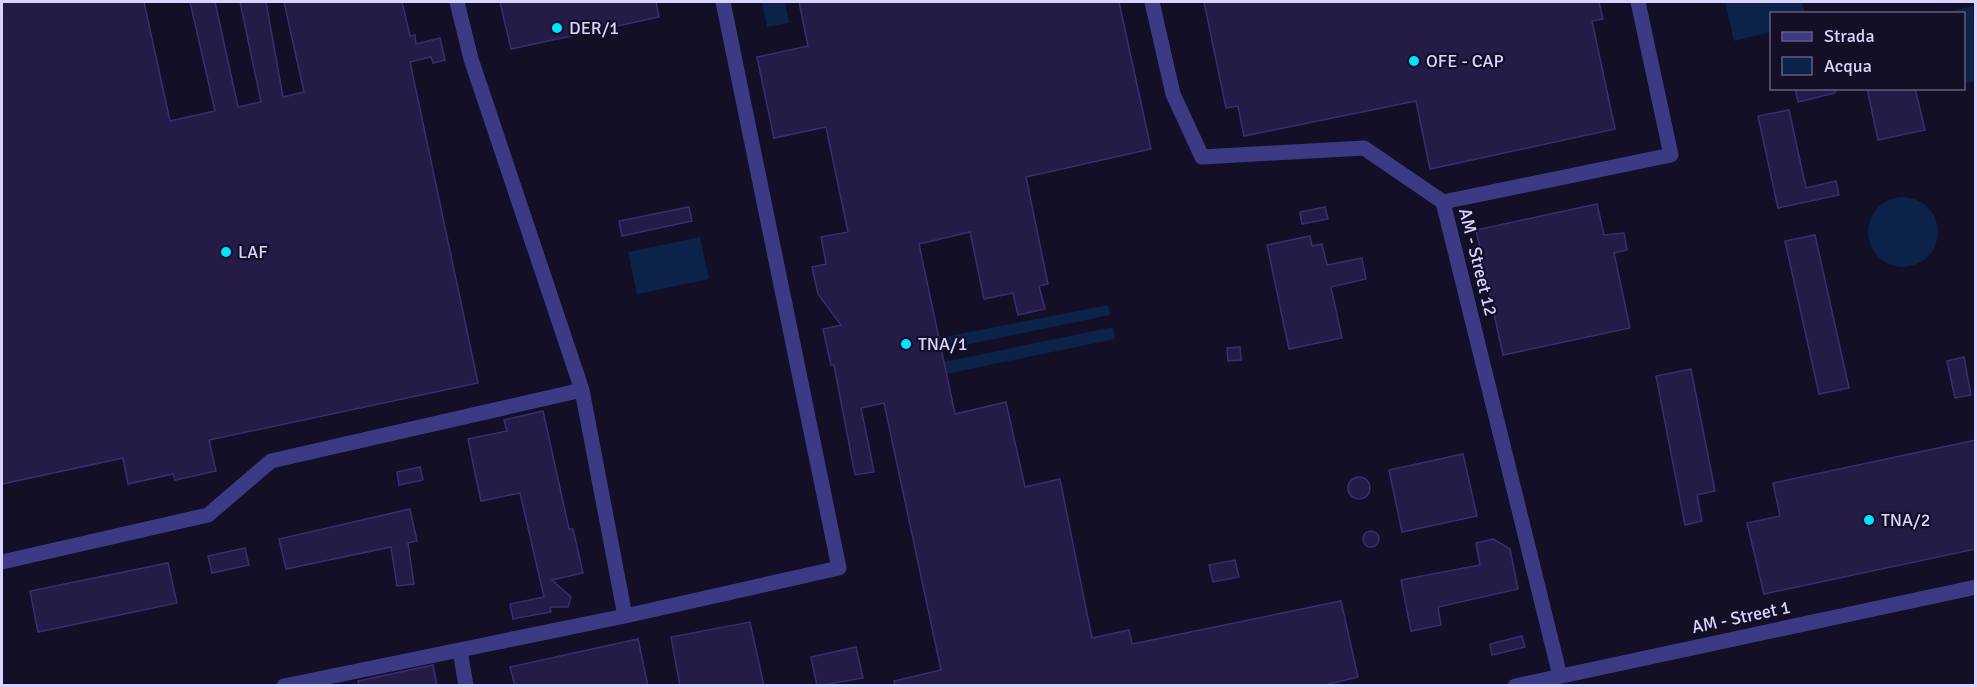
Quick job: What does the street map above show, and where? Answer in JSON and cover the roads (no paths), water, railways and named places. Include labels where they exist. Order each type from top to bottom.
[{"type":"lane","points":[[457,2],[471,59],[582,390],[625,616]]},
{"type":"lane","points":[[284,686],[625,616],[839,568],[723,2]]},
{"type":"lane","points":[[1152,2],[1173,94],[1202,157],[1364,148],[1443,202]]},
{"type":"lane","name":"AM - Street 12","points":[[1560,676],[1443,202],[1671,154],[1638,2]]},
{"type":"lane","points":[[2,562],[208,515],[271,461],[582,390]]},
{"type":"lane","name":"AM - Street 1","points":[[1515,686],[1976,587]]},
{"type":"lane","points":[[460,650],[466,686]]},
{"type":"water","points":[[762,2],[785,2],[789,23],[767,27]]},
{"type":"water","points":[[1725,2],[1802,2],[1805,12],[1770,12],[1770,32],[1734,41]]},
{"type":"water","points":[[1973,6],[1975,81],[1965,84],[1965,12],[1946,12]]},
{"type":"water","points":[[1903,197],[1916,200],[1928,207],[1935,219],[1938,232],[1935,245],[1928,257],[1916,264],[1903,267],[1890,264],[1878,257],[1871,245],[1868,232],[1871,219],[1878,207],[1890,200]]},
{"type":"water","points":[[700,237],[709,279],[637,294],[628,252]]},
{"type":"water","points":[[1108,305],[1110,315],[941,350],[939,338]]},
{"type":"water","points":[[1113,327],[1115,339],[946,374],[944,362]]},
{"type":"place","name":"DER/1","points":[[557,28]]},
{"type":"place","name":"OFE - CAP","points":[[1414,61]]},
{"type":"place","name":"LAF","points":[[226,252]]},
{"type":"place","name":"TNA/1","points":[[906,344]]},
{"type":"place","name":"TNA/2","points":[[1869,520]]}]
